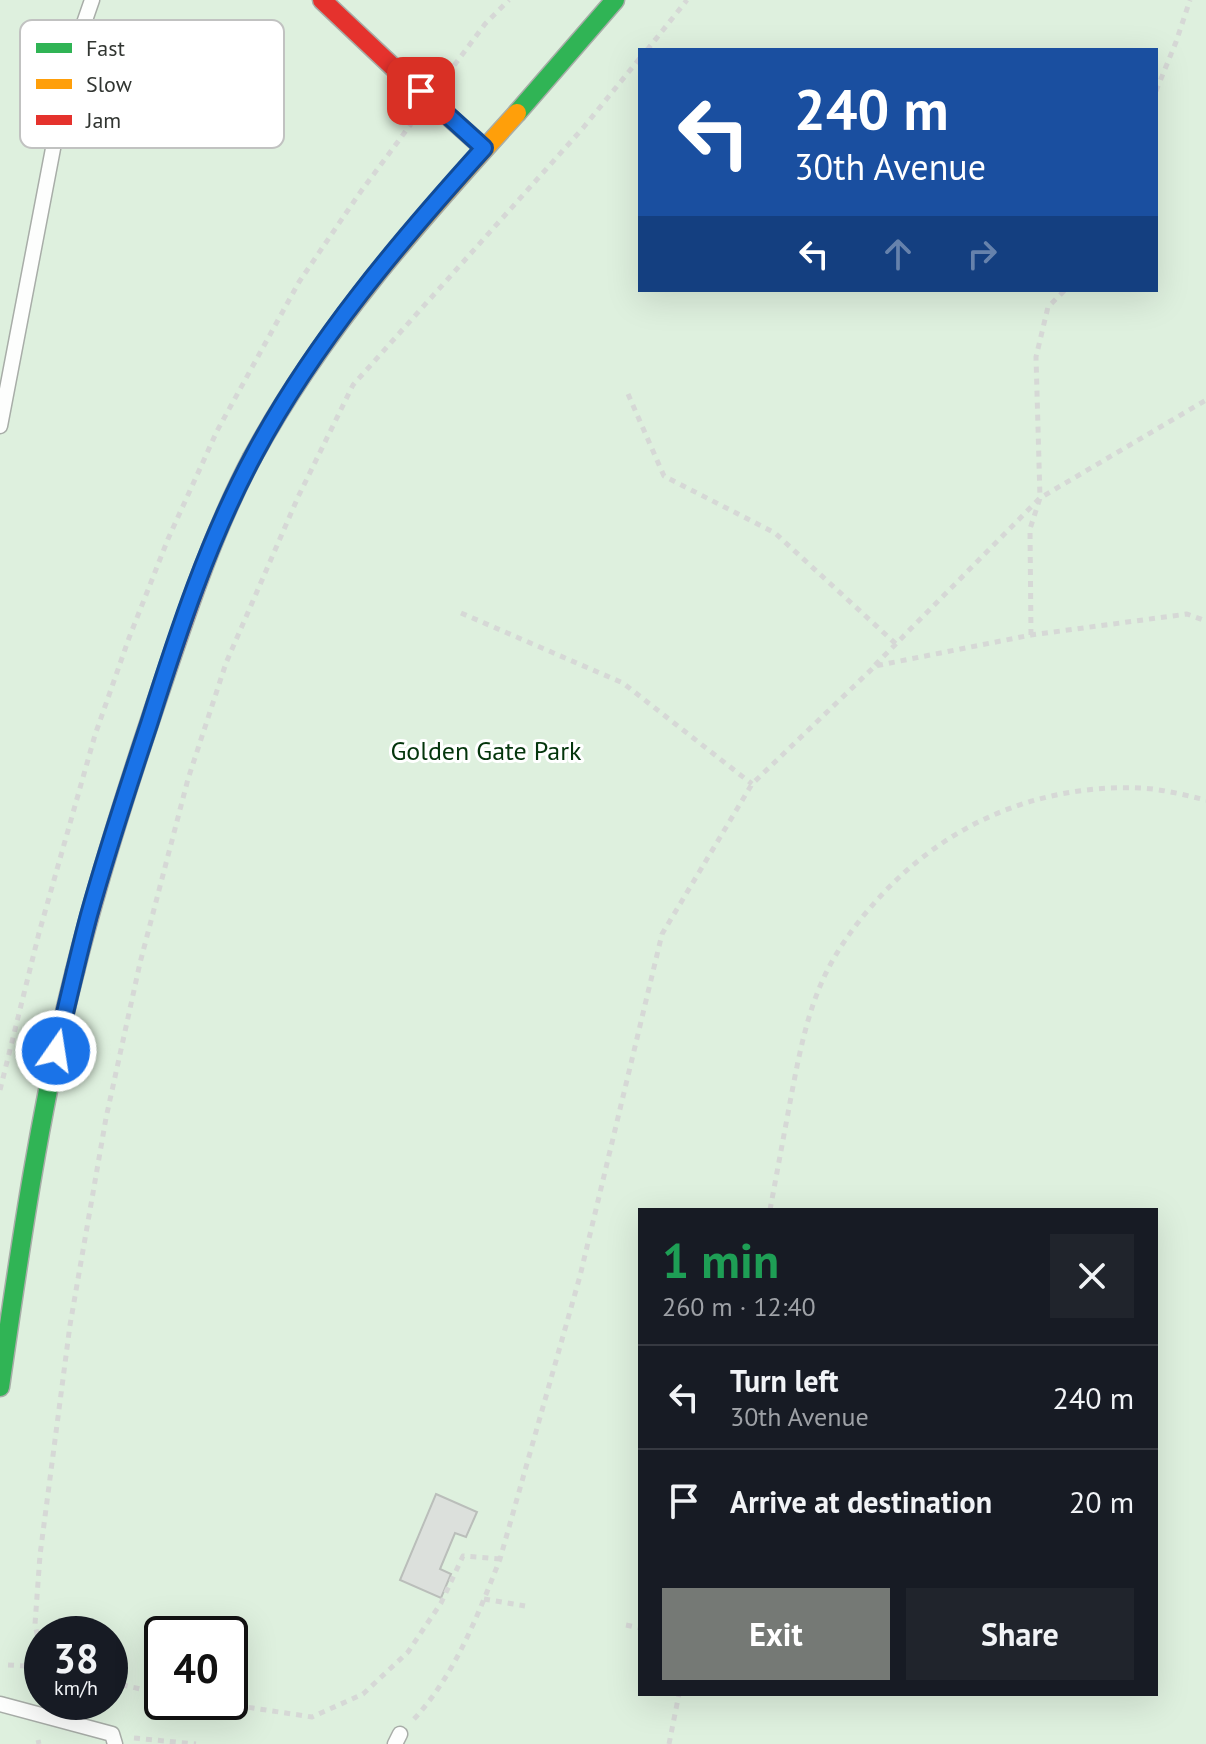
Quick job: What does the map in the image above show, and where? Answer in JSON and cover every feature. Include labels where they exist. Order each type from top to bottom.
[{"type":"street","points":[[322,0],[484,148]]},
{"type":"street","points":[[0,1387],[31,1177],[72,981],[138,758],[198,581],[239,483],[314,357],[353,302],[615,0]]},
{"type":"lane","points":[[85,20],[92,0]]},
{"type":"lane","points":[[0,426],[53,148]]},
{"type":"lane","points":[[0,1704],[113,1739]]},
{"type":"path","points":[[445,78],[485,24],[509,0]]},
{"type":"path","points":[[649,48],[687,0]]},
{"type":"path","points":[[1158,86],[1190,0]]},
{"type":"path","points":[[36,1616],[40,1555],[70,1325],[103,1133],[162,875],[188,779],[226,663],[298,497],[353,385],[583,128],[638,60]]},
{"type":"path","points":[[1031,635],[1030,529],[1040,498],[1036,357],[1048,307],[1063,292]]},
{"type":"path","points":[[628,394],[664,476],[775,533],[896,644]]},
{"type":"path","points":[[398,1739],[456,1657],[500,1559],[580,1276],[662,934],[752,784],[875,666],[1040,498],[1206,400]]},
{"type":"path","points":[[461,613],[623,683],[752,784]]},
{"type":"path","points":[[875,666],[1031,635],[1187,614],[1206,621]]},
{"type":"path","points":[[770,1208],[800,1049],[825,974],[845,941],[893,881],[957,832],[993,814],[1067,792],[1130,788],[1206,800]]},
{"type":"path","points":[[248,1707],[312,1717],[363,1694],[408,1652],[441,1603],[463,1556],[500,1559]]},
{"type":"path","points":[[484,1599],[525,1606]]},
{"type":"path","points":[[626,1625],[638,1628]]},
{"type":"path","points":[[8,1665],[24,1666]]},
{"type":"path","points":[[669,1744],[679,1696]]},
{"type":"path","points":[[113,1739],[196,1744]]},
{"type":"green space","name":"Golden Gate Park","points":[[0,0],[1206,0],[1206,1744],[0,1744]]},
{"type":"building","points":[[436,1494],[477,1512],[466,1537],[455,1533],[440,1569],[451,1574],[441,1598],[400,1580]]},
{"type":"traffic: fast","points":[[517,113],[615,0]]},
{"type":"traffic: fast","points":[[0,1387],[41,1126],[75,971]]},
{"type":"traffic: slow","points":[[252,458],[309,365],[374,278],[517,113]]},
{"type":"traffic: jam","points":[[322,0],[484,148]]},
{"type":"traffic: jam","points":[[75,971],[138,756],[182,627],[214,541],[252,458]]},
{"type":"route","points":[[56,1051],[90,914],[133,772],[198,581],[239,483],[278,414],[353,302],[434,203],[484,148],[421,91]]}]
